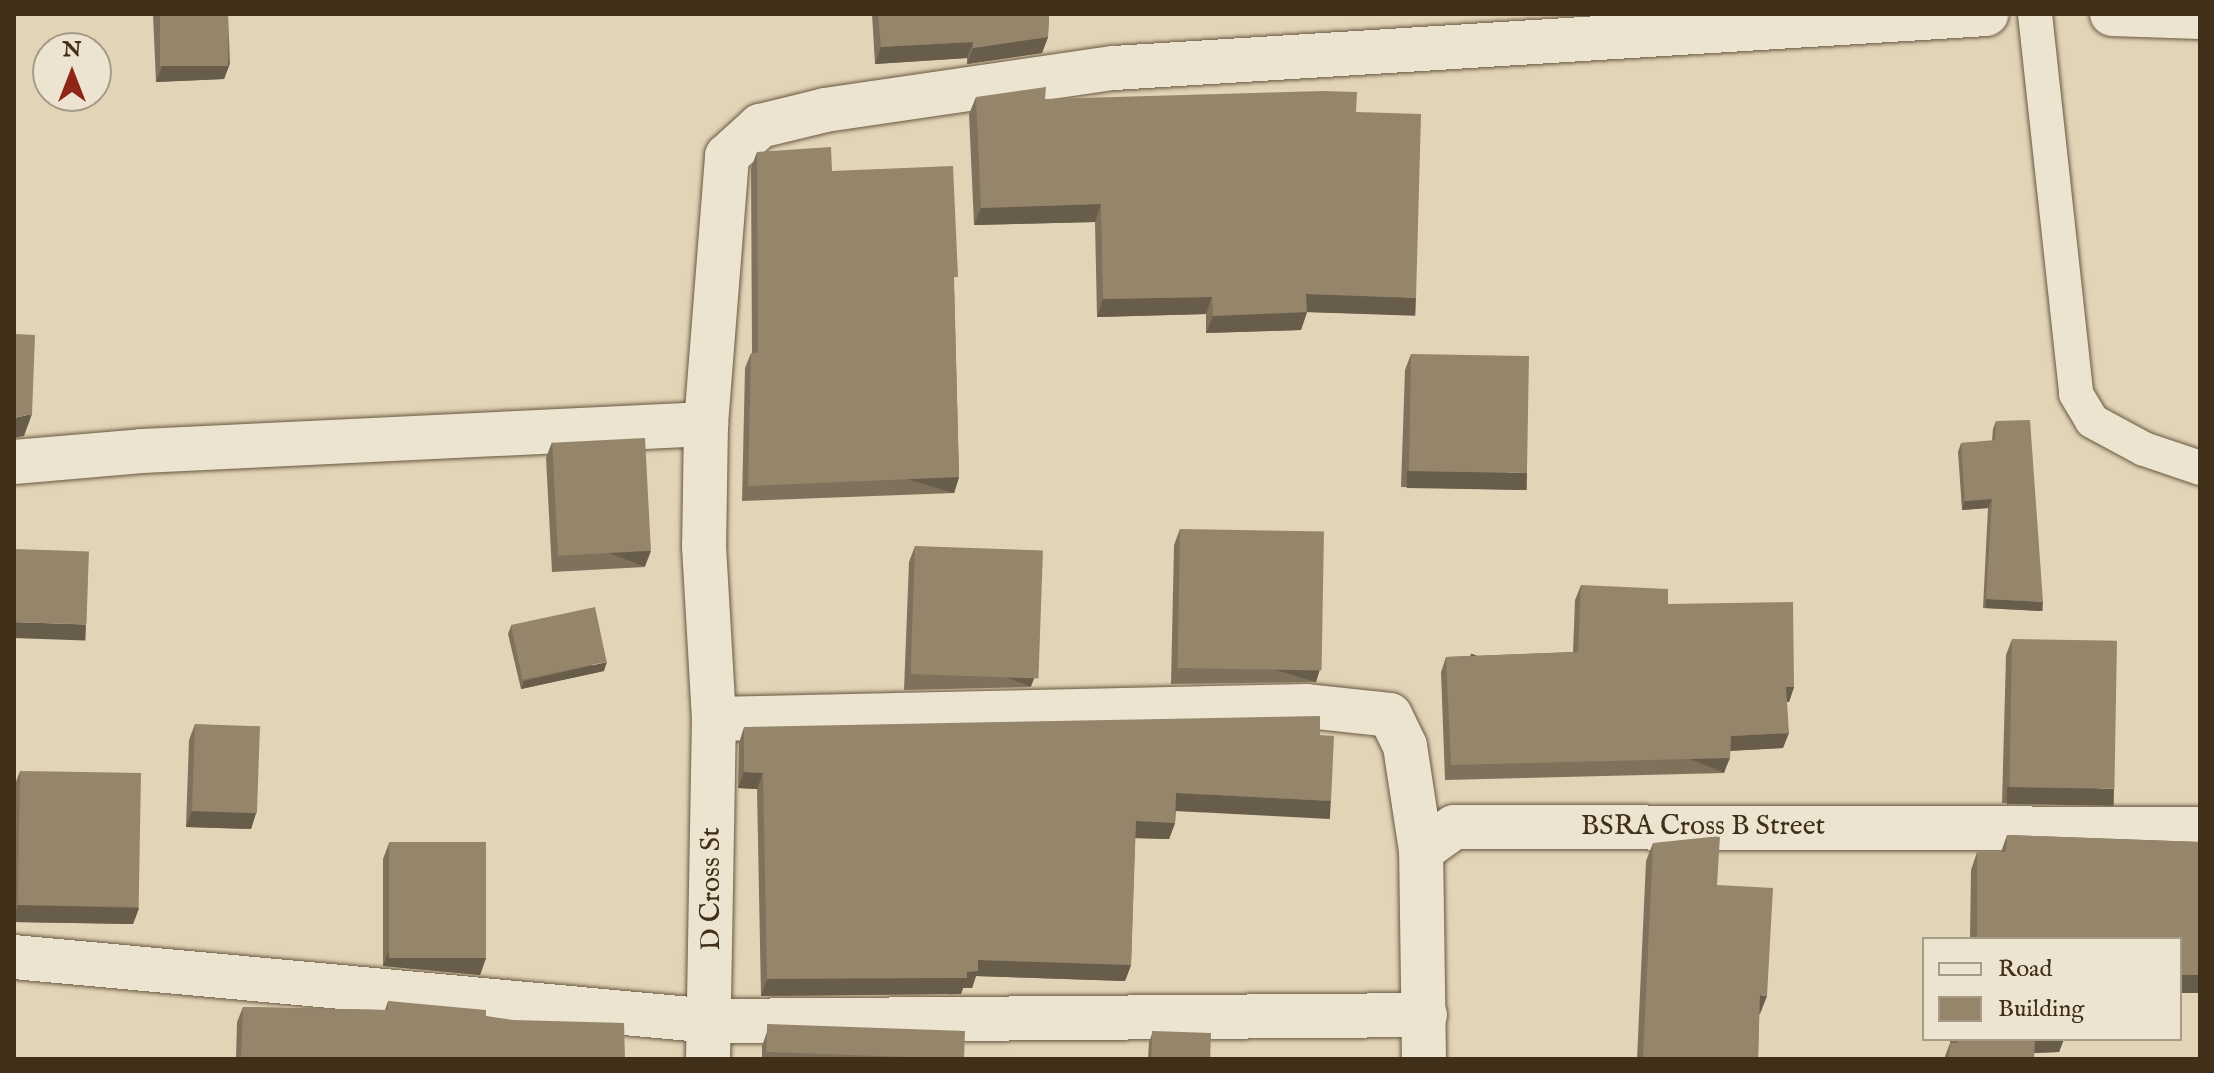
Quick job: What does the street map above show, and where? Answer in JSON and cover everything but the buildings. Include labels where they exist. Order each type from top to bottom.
[{"type":"street","name":"D Cross St","points":[[710,1040],[714,719],[704,546],[706,424],[727,156],[760,126],[825,110],[1114,68],[1986,14]]},
{"type":"street","points":[[2112,14],[2200,17]]},
{"type":"street","points":[[14,462],[142,451],[706,424]]},
{"type":"street","points":[[714,719],[1307,706],[1390,715],[1405,746],[1421,851],[1424,1059]]},
{"type":"street","name":"BSRA Cross B Street","points":[[1421,851],[1454,827],[2200,829]]},
{"type":"street","points":[[14,957],[710,1040],[1425,1015]]},
{"type":"lane","points":[[2035,14],[2076,394],[2092,421],[2144,449],[2200,468]]}]
